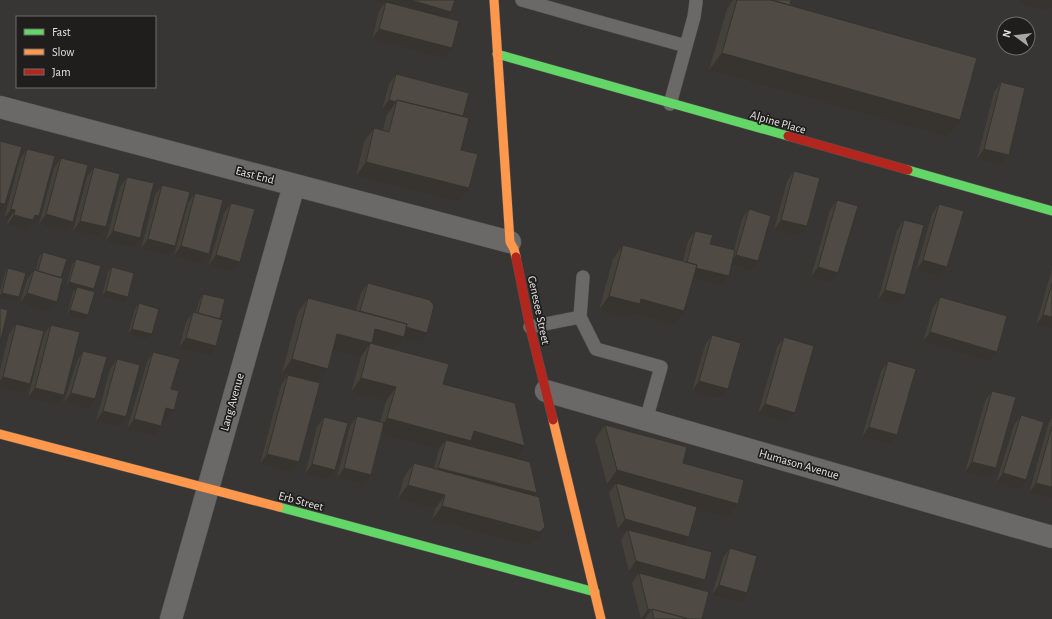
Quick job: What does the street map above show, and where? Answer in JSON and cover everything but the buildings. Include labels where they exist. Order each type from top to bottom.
[{"type":"street","name":"Genesee Street","points":[[494,0],[510,242],[514,249],[530,327],[601,619]]},
{"type":"street","name":"Alpine Place","points":[[497,54],[1052,211]]},
{"type":"street","name":"East End","points":[[0,107],[510,242]]},
{"type":"street","name":"Lang Avenue","points":[[171,619],[294,185]]},
{"type":"street","name":"Humason Avenue","points":[[546,392],[1052,537]]},
{"type":"street","name":"Erb Street","points":[[0,434],[595,592]]},
{"type":"lane","points":[[522,0],[686,46]]},
{"type":"lane","points":[[670,104],[694,17],[696,0]]},
{"type":"lane","points":[[583,277],[580,317],[596,349],[661,367],[646,420]]},
{"type":"lane","points":[[530,327],[580,317]]},
{"type":"traffic: fast","points":[[497,54],[788,136]]},
{"type":"traffic: fast","points":[[908,170],[1052,211]]},
{"type":"traffic: fast","points":[[279,507],[595,592]]},
{"type":"traffic: slow","points":[[494,0],[510,242],[516,257]]},
{"type":"traffic: slow","points":[[553,420],[601,619]]},
{"type":"traffic: slow","points":[[0,434],[279,507]]},
{"type":"traffic: jam","points":[[788,136],[908,170]]},
{"type":"traffic: jam","points":[[516,257],[530,327],[553,420]]}]
